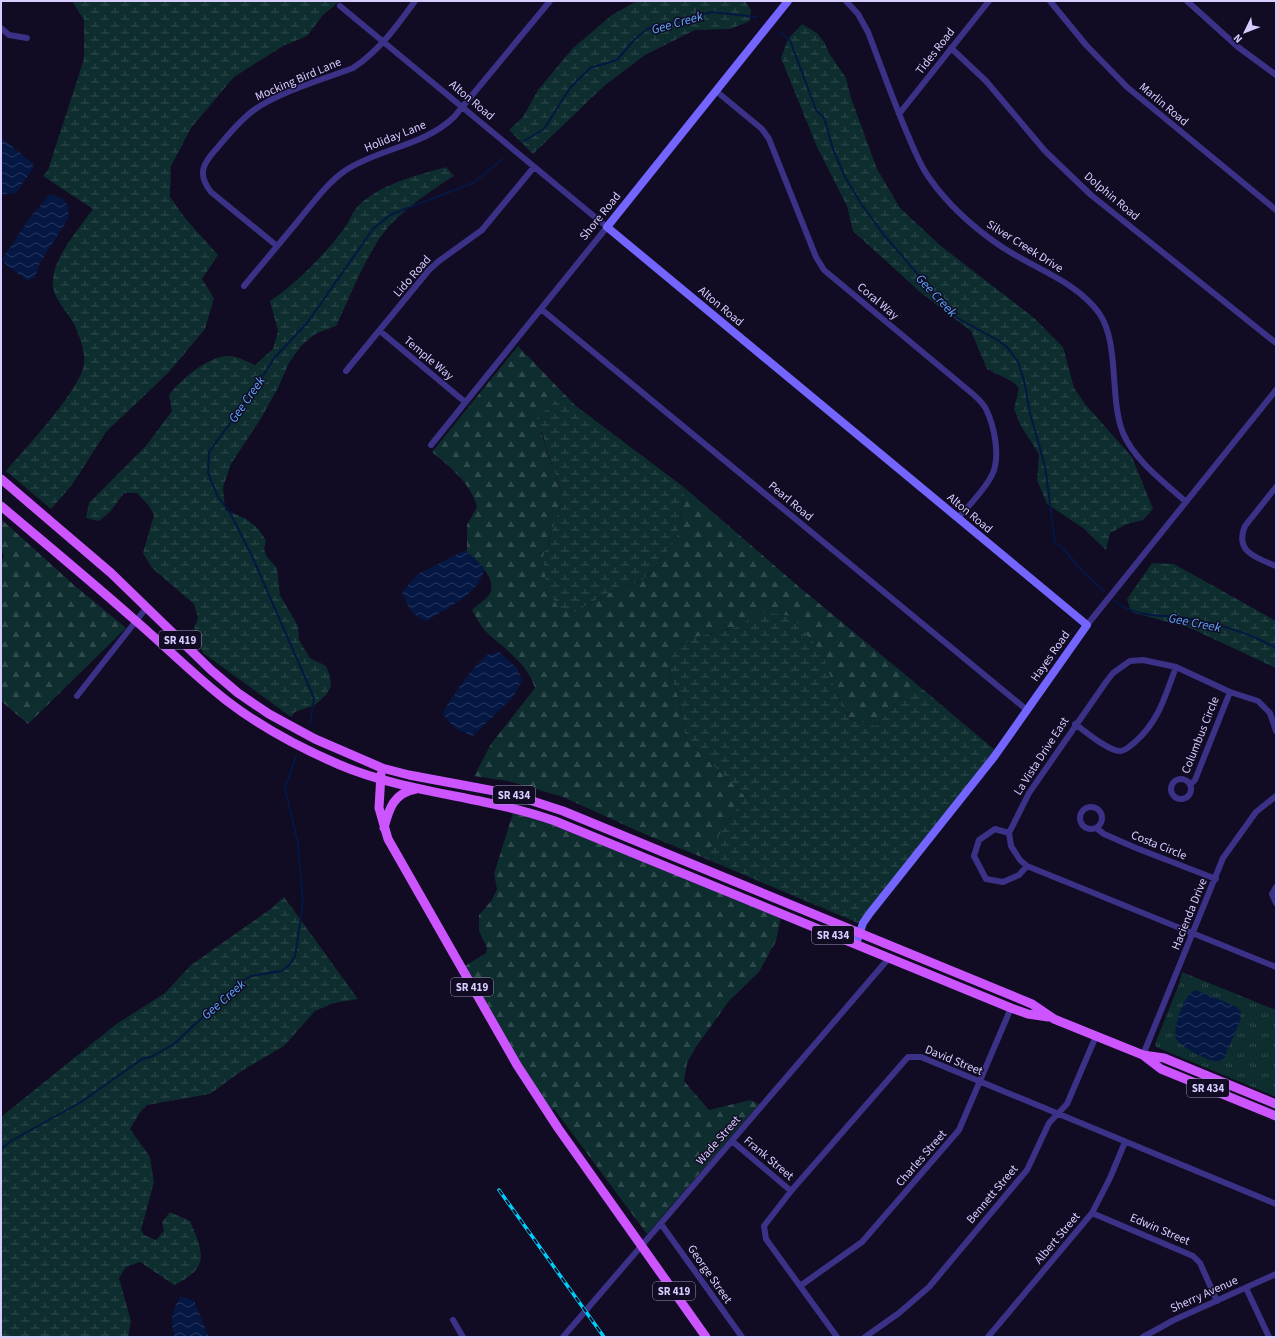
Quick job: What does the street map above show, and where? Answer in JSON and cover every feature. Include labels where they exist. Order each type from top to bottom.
[{"type":"main road","name":"SR 419","points":[[1,479],[83,548],[147,606],[210,670],[251,702],[285,724],[315,739],[382,768],[379,808],[384,829],[517,1066],[558,1128],[706,1337]]},
{"type":"main road","name":"SR 419","points":[[1,506],[136,621],[213,690],[262,725],[324,758],[380,779]]},
{"type":"main road","name":"SR 434","points":[[382,768],[409,775],[486,788],[538,802],[640,842],[1032,1004],[1049,1017]]},
{"type":"main road","name":"SR 434","points":[[380,779],[417,789],[486,801],[524,811],[617,846],[1011,1008],[1028,1014],[1049,1017],[1143,1055],[1164,1058],[1276,1104]]},
{"type":"main road","points":[[384,829],[391,804],[402,793],[417,789]]},
{"type":"main road","points":[[617,846],[626,842],[640,842]]},
{"type":"main road","name":"SR 434","points":[[1143,1055],[1161,1069],[1276,1116]]},
{"type":"street","name":"Mocking Bird Lane","points":[[277,246],[211,192],[205,184],[203,176],[203,168],[207,159],[240,121],[268,101],[352,68],[365,60],[384,42],[415,1]]},
{"type":"street","name":"Holiday Lane","points":[[244,286],[319,195],[345,171],[360,162],[429,135],[445,126],[462,108],[550,1]]},
{"type":"street","name":"Shore Road","points":[[430,445],[788,1]]},
{"type":"street","name":"Silver Creek Drive","points":[[846,1],[858,14],[868,32],[917,158],[929,178],[965,219],[1004,249],[1054,276],[1074,290],[1099,313],[1106,327],[1119,417],[1124,434],[1140,459],[1186,502]]},
{"type":"street","name":"Tides Road","points":[[899,114],[989,1]]},
{"type":"street","name":"Marlin Road","points":[[1050,1],[1086,45],[1127,87],[1276,210]]},
{"type":"street","points":[[1187,1],[1222,34],[1276,75]]},
{"type":"street","name":"Alton Road","points":[[340,6],[1087,625]]},
{"type":"street","points":[[1,28],[9,35],[27,38]]},
{"type":"street","name":"Dolphin Road","points":[[951,48],[986,81],[1045,151],[1091,195],[1276,343]]},
{"type":"street","name":"Coral Way","points":[[716,91],[762,129],[769,139],[816,257],[824,270],[974,394],[985,407],[993,430],[995,463],[992,474],[986,485],[958,518]]},
{"type":"street","name":"Lido Road","points":[[346,371],[430,270],[439,261],[482,230],[534,167]]},
{"type":"street","name":"Pearl Road","points":[[541,309],[1027,710]]},
{"type":"street","name":"Temple Way","points":[[380,331],[465,402]]},
{"type":"street","name":"Hayes Road","points":[[856,944],[860,932],[870,913],[994,757],[1087,625],[1276,390]]},
{"type":"street","points":[[1276,487],[1245,526],[1242,533],[1246,550],[1253,557],[1276,566]]},
{"type":"street","points":[[77,696],[147,606]]},
{"type":"street","name":"La Vista Drive East","points":[[1009,833],[1029,793],[1075,724],[1113,673],[1130,661],[1144,660],[1176,667],[1230,692],[1258,702],[1270,713],[1276,731]]},
{"type":"street","points":[[1075,724],[1111,749],[1120,751],[1128,748],[1147,732],[1156,718],[1176,667]]},
{"type":"street","name":"Columbus Circle","points":[[1190,785],[1195,780],[1230,692]]},
{"type":"street","name":"Hacienda Drive","points":[[1143,1055],[1224,858],[1256,812],[1276,796]]},
{"type":"street","name":"Costa Circle","points":[[1096,828],[1104,834],[1136,848],[1216,879]]},
{"type":"street","points":[[1027,866],[1020,875],[1003,882],[986,879],[974,856],[979,840],[995,829],[1009,833],[1011,846],[1020,860],[1027,866],[1193,935],[1276,967]]},
{"type":"street","points":[[1276,887],[1272,894],[1276,903]]},
{"type":"street","name":"Wade Street","points":[[563,1337],[890,958]]},
{"type":"street","name":"Charles Street","points":[[800,1286],[856,1248],[870,1234],[959,1130],[1011,1008]]},
{"type":"street","name":"Bennett Street","points":[[865,1337],[900,1313],[929,1287],[1027,1170],[1049,1123],[1067,1104],[1096,1036]]},
{"type":"street","name":"David Street","points":[[837,1337],[766,1239],[764,1232],[766,1221],[908,1057],[922,1057],[1276,1204]]},
{"type":"street","name":"Frank Street","points":[[732,1141],[791,1191]]},
{"type":"street","name":"Albert Street","points":[[988,1337],[1092,1213],[1110,1178],[1125,1142]]},
{"type":"street","name":"Edwin Street","points":[[1092,1213],[1193,1256],[1200,1263],[1217,1300]]},
{"type":"street","name":"George Street","points":[[661,1224],[742,1337]]},
{"type":"street","name":"Sherry Avenue","points":[[1143,1337],[1154,1330],[1217,1300],[1276,1274]]},
{"type":"street","points":[[1246,1288],[1269,1337]]},
{"type":"street","points":[[452,1320],[463,1337]]},
{"type":"street","points":[[1154,1330],[1157,1337]]},
{"type":"green space","points":[[72,1],[340,1],[323,15],[307,36],[283,46],[234,77],[191,128],[171,166],[170,197],[185,218],[218,255],[202,279],[214,298],[205,329],[169,372],[106,432],[72,485],[51,509],[6,471],[64,402],[81,374],[84,363],[83,347],[73,322],[55,295],[53,281],[59,259],[65,248],[93,209],[43,176],[48,170],[84,59],[84,20]]},
{"type":"green space","points":[[637,1],[745,1],[751,10],[750,21],[730,29],[695,30],[645,55],[604,86],[533,154],[509,130],[523,117],[538,90],[573,48],[612,15]]},
{"type":"green space","points":[[802,24],[817,33],[846,78],[851,98],[877,169],[900,208],[941,246],[1034,318],[1063,347],[1074,388],[1085,404],[1132,457],[1153,509],[1143,520],[1127,524],[1110,533],[1106,550],[1083,528],[1047,504],[1037,480],[1039,454],[1021,426],[1014,409],[1019,388],[1013,382],[987,369],[971,331],[920,292],[853,231],[847,206],[817,147],[781,58],[788,39]]},
{"type":"green space","points":[[446,167],[454,176],[397,218],[382,235],[367,259],[336,326],[315,334],[300,347],[289,363],[278,388],[260,420],[231,464],[223,487],[225,510],[249,521],[258,529],[266,541],[264,549],[267,557],[277,568],[280,595],[298,626],[299,640],[310,658],[326,666],[330,676],[331,686],[326,695],[315,705],[295,712],[291,717],[203,653],[194,629],[198,618],[194,604],[152,568],[143,553],[154,515],[149,506],[137,493],[124,493],[110,512],[99,521],[86,518],[89,503],[145,447],[172,411],[169,395],[188,375],[205,363],[223,356],[231,356],[255,365],[273,349],[278,331],[270,301],[290,286],[319,259],[344,229],[358,206],[378,191],[399,181]]},
{"type":"green space","points":[[518,346],[568,398],[556,401],[541,432],[563,498],[543,557],[573,613],[606,594],[641,581],[654,569],[677,538],[685,488],[798,586],[919,686],[902,696],[876,726],[849,719],[837,695],[762,612],[734,628],[696,637],[669,672],[679,699],[686,739],[745,796],[704,858],[649,836],[563,797],[508,781],[474,776],[491,744],[535,688],[521,663],[485,631],[472,610],[489,595],[491,589],[491,583],[486,571],[467,552],[467,525],[477,507],[470,490],[465,483],[453,470],[432,452]]},
{"type":"green space","points":[[568,398],[576,406],[685,488],[677,538],[654,569],[641,581],[606,594],[573,613],[558,607],[546,586],[543,557],[563,498],[537,418],[556,401]]},
{"type":"green space","points":[[1,519],[74,585],[126,628],[28,724],[1,701],[1,562],[4,556],[1,548]]},
{"type":"green space","points":[[1152,563],[1174,564],[1276,621],[1276,668],[1190,628],[1131,612],[1127,599]]},
{"type":"green space","points":[[762,612],[792,616],[822,653],[837,695],[849,719],[876,726],[902,696],[919,686],[995,750],[858,923],[704,858],[745,796],[686,739],[679,699],[669,672],[673,650],[696,637],[734,628]]},
{"type":"green space","points":[[513,813],[545,822],[781,917],[776,941],[759,972],[729,1001],[696,1047],[687,1063],[684,1081],[709,1110],[750,1100],[759,1104],[647,1234],[554,1109],[551,1111],[520,1063],[465,966],[486,953],[487,948],[479,931],[479,915],[492,900],[497,889],[494,874]]},
{"type":"green space","points":[[284,897],[358,999],[334,1003],[315,1011],[284,1046],[243,1070],[210,1094],[147,1105],[141,1111],[130,1129],[150,1157],[154,1182],[141,1230],[144,1235],[156,1240],[164,1231],[162,1222],[170,1212],[190,1221],[201,1251],[199,1266],[186,1279],[174,1285],[140,1262],[126,1267],[119,1278],[131,1321],[128,1337],[1,1337],[1,1117],[115,1025],[165,993],[191,965],[272,908]]},
{"type":"green space","points":[[1182,972],[1276,1010],[1276,1097],[1156,1047],[1155,1044],[1179,984]]},
{"type":"water","points":[[1,137],[32,163],[34,167],[16,193],[1,195]]},
{"type":"water","points":[[50,194],[63,199],[69,207],[68,219],[40,263],[35,278],[27,280],[7,266],[2,259],[29,219]]},
{"type":"water","points":[[465,550],[481,564],[484,570],[475,587],[461,600],[427,621],[417,616],[408,606],[402,592],[418,574]]},
{"type":"water","points":[[499,652],[517,668],[522,680],[513,697],[473,736],[459,730],[448,722],[443,713],[457,690],[481,660],[487,655]]},
{"type":"water","points":[[1196,990],[1235,1006],[1241,1011],[1240,1021],[1224,1058],[1220,1061],[1214,1061],[1195,1053],[1176,1038],[1175,1033],[1180,1011],[1188,997]]},
{"type":"water","points":[[181,1296],[194,1301],[209,1337],[175,1337],[172,1321],[174,1310]]},
{"type":"waterway","name":"Gee Creek","points":[[524,141],[544,129],[570,88],[590,68],[617,60],[634,40],[647,29],[712,12],[757,17]]},
{"type":"waterway","name":"Gee Creek","points":[[780,32],[790,40],[816,110],[824,118],[833,149],[845,177],[862,205],[884,235],[954,316],[999,341],[1007,347],[1018,362],[1024,380],[1030,413],[1045,466],[1055,543],[1062,547],[1084,573],[1104,591]]},
{"type":"waterway","name":"Gee Creek","points":[[310,725],[314,698],[251,554],[229,511],[218,497],[208,473],[209,452],[248,399],[275,357],[307,323],[373,229],[390,215],[473,183],[503,159]]},
{"type":"waterway","name":"Gee Creek","points":[[1114,601],[1139,613],[1185,618],[1220,626],[1244,633],[1276,648]]},
{"type":"waterway","name":"Gee Creek","points":[[1,1149],[11,1141],[81,1102],[142,1059],[151,1057],[174,1044],[238,984],[251,976],[282,971],[289,965],[295,956],[303,903],[298,844],[285,788],[296,756]]},
{"type":"railway","points":[[499,1190],[604,1337]]}]
